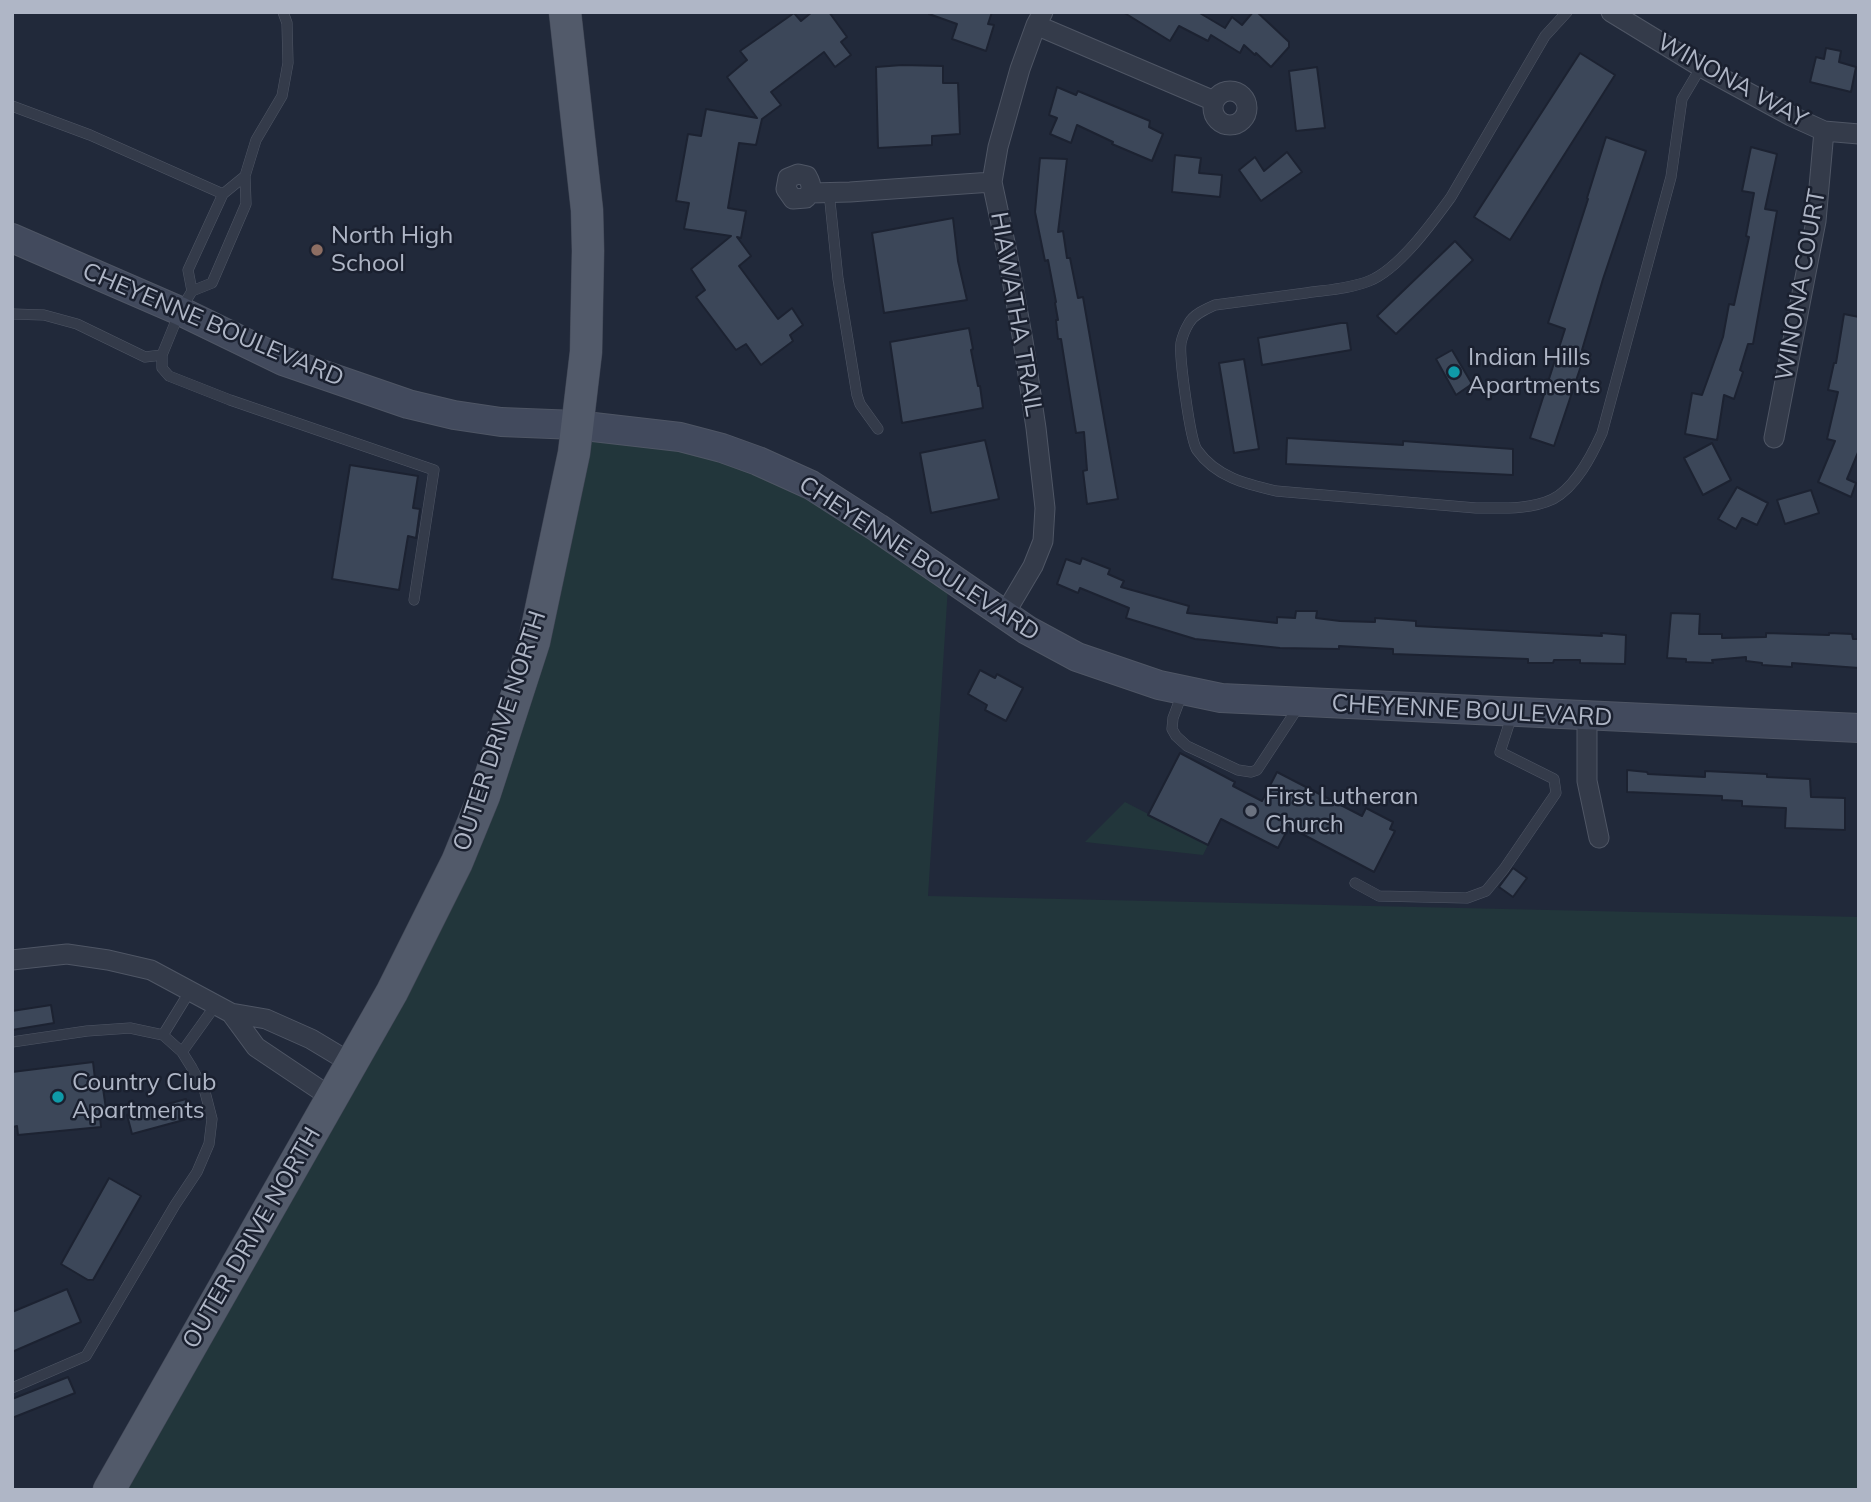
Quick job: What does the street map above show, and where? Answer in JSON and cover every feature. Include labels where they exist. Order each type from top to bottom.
[{"type":"main road","name":"OUTER DRIVE NORTH","points":[[109,1490],[392,992],[432,915],[484,796],[534,642],[574,453],[587,332],[587,210],[565,12]]},
{"type":"street","name":"WINONA WAY","points":[[1611,12],[1700,67],[1791,116],[1824,131],[1859,134]]},
{"type":"street","points":[[1040,19],[1214,101]]},
{"type":"street","name":"HIAWATHA TRAIL","points":[[1004,615],[1033,566],[1043,541],[1045,508],[1023,341],[992,183],[998,147],[1020,69],[1040,19]]},
{"type":"street","name":"WINONA COURT","points":[[1774,438],[1816,221],[1824,131]]},
{"type":"street","points":[[820,192],[992,183]]},
{"type":"street","name":"CHEYENNE BOULEVARD","points":[[12,238],[186,301],[284,361],[408,404],[501,422],[576,425],[680,437],[758,461],[811,485],[1027,630],[1077,657],[1159,685],[1220,698],[1301,703],[1859,728]]},
{"type":"street","points":[[1587,716],[1587,781],[1599,838]]},
{"type":"street","points":[[12,960],[67,954],[151,970],[223,1009],[266,1019],[311,1039],[351,1063]]},
{"type":"street","points":[[223,1009],[256,1047],[332,1098]]},
{"type":"lane","points":[[186,301],[212,283],[246,204],[245,176],[256,139],[282,96],[288,63],[287,23],[284,12]]},
{"type":"lane","points":[[1567,12],[1545,36],[1443,209],[1417,240],[1381,274],[1370,281],[1335,289],[1215,305],[1203,310],[1189,322],[1181,344],[1189,420],[1195,448],[1219,472],[1249,485],[1276,491],[1476,508],[1533,505],[1554,498],[1568,487],[1590,458],[1602,433],[1671,177],[1682,99],[1700,67]]},
{"type":"lane","points":[[12,106],[90,135],[223,194]]},
{"type":"lane","points":[[245,176],[223,194],[188,270],[186,301],[162,355],[162,368],[169,376],[322,433],[434,470],[414,600]]},
{"type":"lane","points":[[820,192],[838,279],[857,395],[860,404],[878,429]]},
{"type":"lane","points":[[12,314],[44,315],[78,324],[145,357],[162,355]]},
{"type":"lane","points":[[1184,691],[1172,719],[1172,729],[1176,736],[1187,746],[1244,772],[1257,770],[1301,703]]},
{"type":"lane","points":[[1354,883],[1379,896],[1467,898],[1486,891],[1556,793],[1555,779],[1500,752],[1513,712]]},
{"type":"lane","points":[[163,1035],[190,991]]},
{"type":"lane","points":[[182,1052],[223,1009]]},
{"type":"lane","points":[[12,1042],[130,1028],[163,1035],[182,1052],[205,1092],[212,1119],[209,1144],[197,1172],[86,1356],[12,1388]]},
{"type":"green space","points":[[582,431],[676,445],[815,497],[948,587],[928,896],[1859,917],[1859,1490],[111,1490],[467,846]]},
{"type":"green space","points":[[1125,802],[1208,845],[1203,855],[1085,842]]},
{"type":"building","points":[[812,12],[829,12],[847,37],[841,42],[851,55],[835,67],[824,52],[771,92],[781,105],[762,119],[756,145],[739,143],[728,208],[746,211],[741,238],[737,237],[751,256],[739,266],[778,319],[792,308],[803,325],[790,335],[793,341],[761,365],[746,344],[736,350],[696,297],[705,290],[691,269],[731,236],[684,229],[689,203],[676,201],[688,134],[701,136],[706,109],[757,118],[727,77],[747,60],[740,51],[794,13],[801,21]]},
{"type":"building","points":[[992,12],[988,24],[994,25],[986,51],[952,39],[957,24],[929,14]]},
{"type":"building","points":[[1123,12],[1198,12],[1225,28],[1232,17],[1242,25],[1253,12],[1257,12],[1289,42],[1289,47],[1271,67],[1244,45],[1240,53],[1211,35],[1208,41],[1179,26],[1170,41]]},
{"type":"building","points":[[1826,48],[1841,51],[1839,62],[1856,67],[1851,92],[1810,82],[1816,57],[1824,59]]},
{"type":"building","points":[[1580,53],[1615,75],[1510,240],[1474,217]]},
{"type":"building","points":[[943,66],[943,83],[958,83],[960,134],[932,136],[932,145],[878,148],[876,67]]},
{"type":"building","points":[[1317,67],[1325,128],[1296,131],[1289,71]]},
{"type":"building","points":[[1057,87],[1076,95],[1078,91],[1150,121],[1149,127],[1163,134],[1152,161],[1077,125],[1071,143],[1050,134],[1057,118],[1049,115]]},
{"type":"building","points":[[1606,137],[1646,151],[1603,279],[1582,350],[1586,351],[1554,446],[1530,438],[1565,329],[1548,323]]},
{"type":"building","points":[[1751,147],[1777,154],[1765,209],[1777,211],[1753,344],[1748,344],[1734,399],[1724,395],[1717,440],[1685,434],[1692,393],[1702,395],[1723,337],[1729,304],[1734,305],[1749,237],[1746,236],[1754,193],[1742,191]]},
{"type":"building","points":[[1287,152],[1302,172],[1261,201],[1239,170],[1255,157],[1264,171]]},
{"type":"building","points":[[1175,155],[1201,158],[1199,173],[1222,175],[1220,197],[1172,192]]},
{"type":"building","points":[[1040,158],[1067,159],[1058,232],[1063,231],[1078,298],[1083,297],[1118,499],[1087,504],[1083,471],[1087,470],[1084,432],[1076,433],[1061,339],[1058,339],[1056,302],[1035,212]]},
{"type":"building","points":[[953,218],[958,261],[967,300],[884,313],[872,233]]},
{"type":"building","points":[[1455,241],[1473,260],[1396,334],[1377,316]]},
{"type":"building","points":[[1844,314],[1859,317],[1859,450],[1847,479],[1856,483],[1851,497],[1818,482],[1835,441],[1827,439],[1838,392],[1828,390],[1836,363]]},
{"type":"building","points":[[1347,323],[1351,350],[1262,365],[1258,338]]},
{"type":"building","points":[[969,328],[983,408],[902,423],[890,342]]},
{"type":"building","name":"Indian Hills Apartments","points":[[1452,350],[1472,384],[1456,395],[1436,359]]},
{"type":"building","points":[[1244,359],[1259,449],[1234,453],[1219,363]]},
{"type":"building","points":[[1287,438],[1403,445],[1403,441],[1513,449],[1513,475],[1286,464]]},
{"type":"building","points":[[985,440],[999,499],[931,513],[920,453]]},
{"type":"building","points":[[1712,443],[1731,480],[1703,495],[1684,458]]},
{"type":"building","points":[[350,465],[418,476],[413,508],[420,509],[416,538],[408,536],[399,590],[332,579]]},
{"type":"building","points":[[1737,487],[1768,503],[1757,525],[1742,518],[1736,529],[1718,519]]},
{"type":"building","points":[[1811,490],[1819,513],[1785,524],[1777,500]]},
{"type":"building","points":[[1082,558],[1110,569],[1108,574],[1124,581],[1121,587],[1189,606],[1187,613],[1277,623],[1277,617],[1295,618],[1296,611],[1317,611],[1316,618],[1340,621],[1375,622],[1375,618],[1416,621],[1416,626],[1626,635],[1625,664],[1580,663],[1580,660],[1528,663],[1528,659],[1393,654],[1393,649],[1339,646],[1339,649],[1280,648],[1195,639],[1126,618],[1129,608],[1080,588],[1078,593],[1057,584],[1066,559],[1080,564]]},
{"type":"building","points":[[1671,613],[1700,614],[1699,634],[1722,634],[1722,638],[1766,637],[1766,633],[1852,634],[1853,639],[1859,639],[1859,668],[1792,663],[1792,667],[1762,665],[1746,661],[1746,657],[1712,660],[1713,663],[1667,658]]},
{"type":"building","points":[[980,670],[995,678],[997,674],[1023,688],[1006,721],[985,710],[987,705],[968,694]]},
{"type":"building","name":"First Lutheran Church","points":[[1180,753],[1235,782],[1233,786],[1262,801],[1277,772],[1362,816],[1366,808],[1393,822],[1390,829],[1395,831],[1374,872],[1289,827],[1278,848],[1221,819],[1208,845],[1148,815]]},
{"type":"building","points":[[1627,770],[1648,774],[1705,777],[1705,771],[1810,779],[1811,797],[1845,798],[1845,830],[1785,828],[1786,808],[1742,806],[1742,801],[1722,800],[1722,796],[1627,792]]},
{"type":"building","points":[[1513,868],[1527,878],[1513,897],[1499,887]]},
{"type":"building","points":[[51,1005],[54,1023],[12,1030],[12,1011]]},
{"type":"building","name":"Country Club Apartments","points":[[93,1062],[95,1079],[99,1078],[100,1088],[103,1088],[107,1116],[100,1117],[101,1127],[18,1135],[17,1126],[13,1127],[12,1120],[12,1072]]},
{"type":"building","points":[[186,1099],[191,1118],[132,1134],[127,1115]]},
{"type":"building","name":"Country Club Apartments","points":[[109,1178],[141,1196],[93,1280],[88,1280],[61,1264]]},
{"type":"building","points":[[67,1289],[81,1322],[12,1352],[12,1312]]},
{"type":"building","points":[[68,1377],[75,1393],[12,1418],[12,1399]]},
{"type":"place","name":"North High School","points":[[317,250]]},
{"type":"place","name":"Indian Hills Apartments","points":[[1454,372]]},
{"type":"place","name":"First Lutheran Church","points":[[1251,811]]},
{"type":"place","name":"Country Club Apartments","points":[[58,1097]]}]
